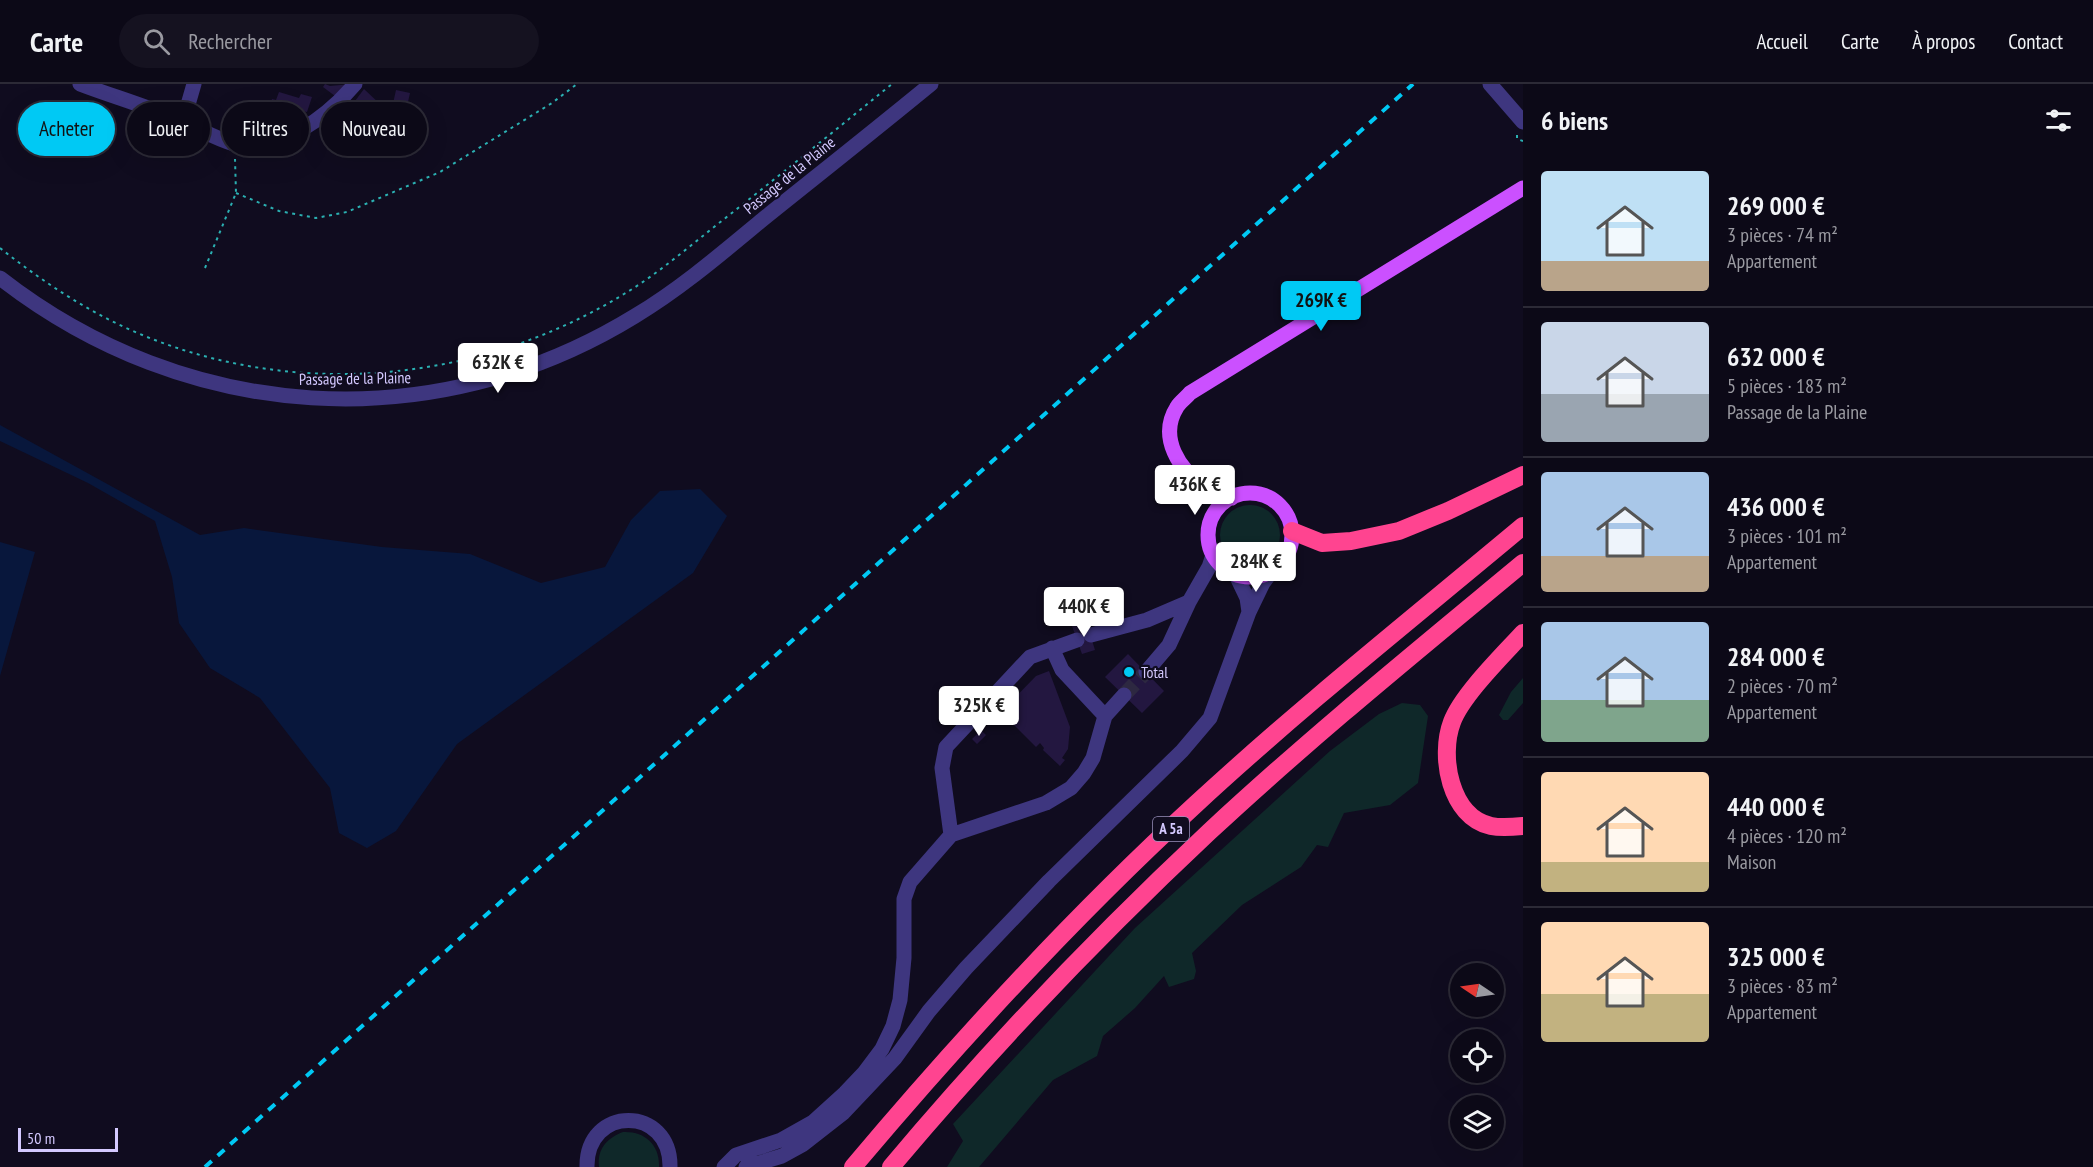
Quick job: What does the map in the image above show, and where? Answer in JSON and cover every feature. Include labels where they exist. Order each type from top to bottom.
[{"type":"highway","points":[[1292,531],[1322,543],[1351,541],[1399,531],[1448,511],[1523,475]]},
{"type":"highway","name":"A 5a","points":[[853,1167],[1008,990],[1099,897],[1195,805],[1311,703],[1523,526]]},
{"type":"highway","name":"A 5a","points":[[891,1167],[1026,1014],[1115,922],[1210,831],[1326,727],[1523,563]]},
{"type":"highway","points":[[1523,633],[1470,693],[1452,721],[1446,751],[1449,779],[1455,794],[1475,819],[1490,826],[1523,826]]},
{"type":"main road","points":[[1232,498],[1198,481],[1182,466],[1173,452],[1170,438],[1171,423],[1177,407],[1190,393],[1523,188]]},
{"type":"main road","points":[[1251,493],[1270,499],[1285,513],[1292,531],[1286,557],[1271,572],[1259,577],[1236,575],[1222,567],[1213,555],[1208,536],[1210,522],[1216,510],[1232,498],[1251,493]]},
{"type":"street","points":[[80,84],[129,102]]},
{"type":"street","points":[[189,102],[194,84]]},
{"type":"street","points":[[309,123],[339,104],[355,84]]},
{"type":"street","name":"Passage de la Plaine","points":[[0,279],[49,314],[121,353],[161,368],[223,386],[293,397],[331,399],[388,397],[456,388],[508,375],[538,364],[582,346],[636,316],[699,271],[931,84]]},
{"type":"street","points":[[1490,84],[1523,122]]},
{"type":"street","points":[[1146,672],[1169,645],[1213,555]]},
{"type":"street","points":[[746,1167],[782,1156],[802,1145],[843,1113],[895,1058],[929,1011],[966,968],[1049,881],[1182,751],[1210,718],[1249,612],[1271,572]]},
{"type":"street","points":[[1236,575],[1247,598],[1249,612]]},
{"type":"street","points":[[951,835],[942,768],[946,747],[1030,657],[1052,648],[1147,620],[1189,602]]},
{"type":"street","points":[[1052,648],[1062,670],[1105,716]]},
{"type":"street","points":[[724,1167],[736,1155],[781,1140],[813,1122],[864,1073],[882,1049],[893,1026],[900,1000],[904,958],[904,899],[910,882],[951,835],[1046,803],[1071,788],[1093,758],[1105,716],[1124,695]]},
{"type":"street","points":[[587,1167],[588,1149],[598,1133],[614,1122],[633,1120],[651,1126],[658,1133],[668,1149],[670,1167]]},
{"type":"path","points":[[236,193],[279,211],[316,218],[347,212],[440,172],[552,103],[577,84]]},
{"type":"path","points":[[0,248],[57,290],[112,321],[145,336],[188,351],[234,363],[311,374],[382,374],[432,367],[502,351],[533,340],[593,312],[626,293],[727,217],[892,84]]},
{"type":"path","points":[[205,268],[236,193],[234,156]]},
{"type":"green space","points":[[1250,505],[1262,507],[1275,518],[1280,535],[1278,547],[1267,560],[1250,565],[1238,563],[1225,552],[1220,535],[1222,523],[1233,510]]},
{"type":"green space","points":[[1523,678],[1523,703],[1508,720],[1503,720],[1499,715],[1511,692]]},
{"type":"green space","points":[[1402,703],[1420,705],[1428,716],[1418,783],[1390,805],[1344,813],[1328,847],[1317,845],[1301,867],[1242,905],[1192,953],[1196,971],[1194,979],[1169,987],[1164,976],[1135,1008],[1103,1036],[1097,1056],[1053,1080],[979,1167],[947,1167],[963,1141],[953,1124],[1135,928],[1330,751],[1379,714]]},
{"type":"green space","points":[[623,1132],[638,1134],[650,1141],[657,1152],[659,1167],[599,1167],[601,1150],[604,1145],[612,1137]]},
{"type":"water","points":[[0,425],[200,535],[244,528],[382,547],[470,554],[541,583],[605,567],[631,520],[660,491],[700,489],[727,516],[693,573],[457,744],[396,831],[367,848],[339,833],[330,788],[260,698],[210,668],[179,623],[172,577],[155,521],[88,483],[0,441]]},
{"type":"water","points":[[0,542],[35,552],[0,676]]},
{"type":"building","points":[[325,84],[330,86],[352,84],[339,99],[323,87]]},
{"type":"building","points":[[364,89],[378,102],[356,102]]},
{"type":"building","points":[[396,90],[410,93],[408,102],[393,102]]},
{"type":"building","points":[[279,92],[299,98],[301,94],[312,97],[309,106],[309,102],[271,102],[272,99],[276,100]]},
{"type":"building","points":[[1086,621],[1095,650],[1082,654],[1072,626]]},
{"type":"building","points":[[1128,654],[1164,691],[1142,713],[1105,677]]},
{"type":"building","points":[[1049,671],[1070,727],[1068,749],[1062,758],[1065,760],[1060,766],[1043,750],[1040,743],[1036,747],[1001,712],[1036,676]]},
{"type":"building","points":[[981,730],[986,735],[977,744],[972,739]]},
{"type":"tunnel","points":[[1124,695],[1146,672]]},
{"type":"railway","points":[[205,1167],[1413,84]]},
{"type":"place","name":"Total","points":[[1129,672]]}]
